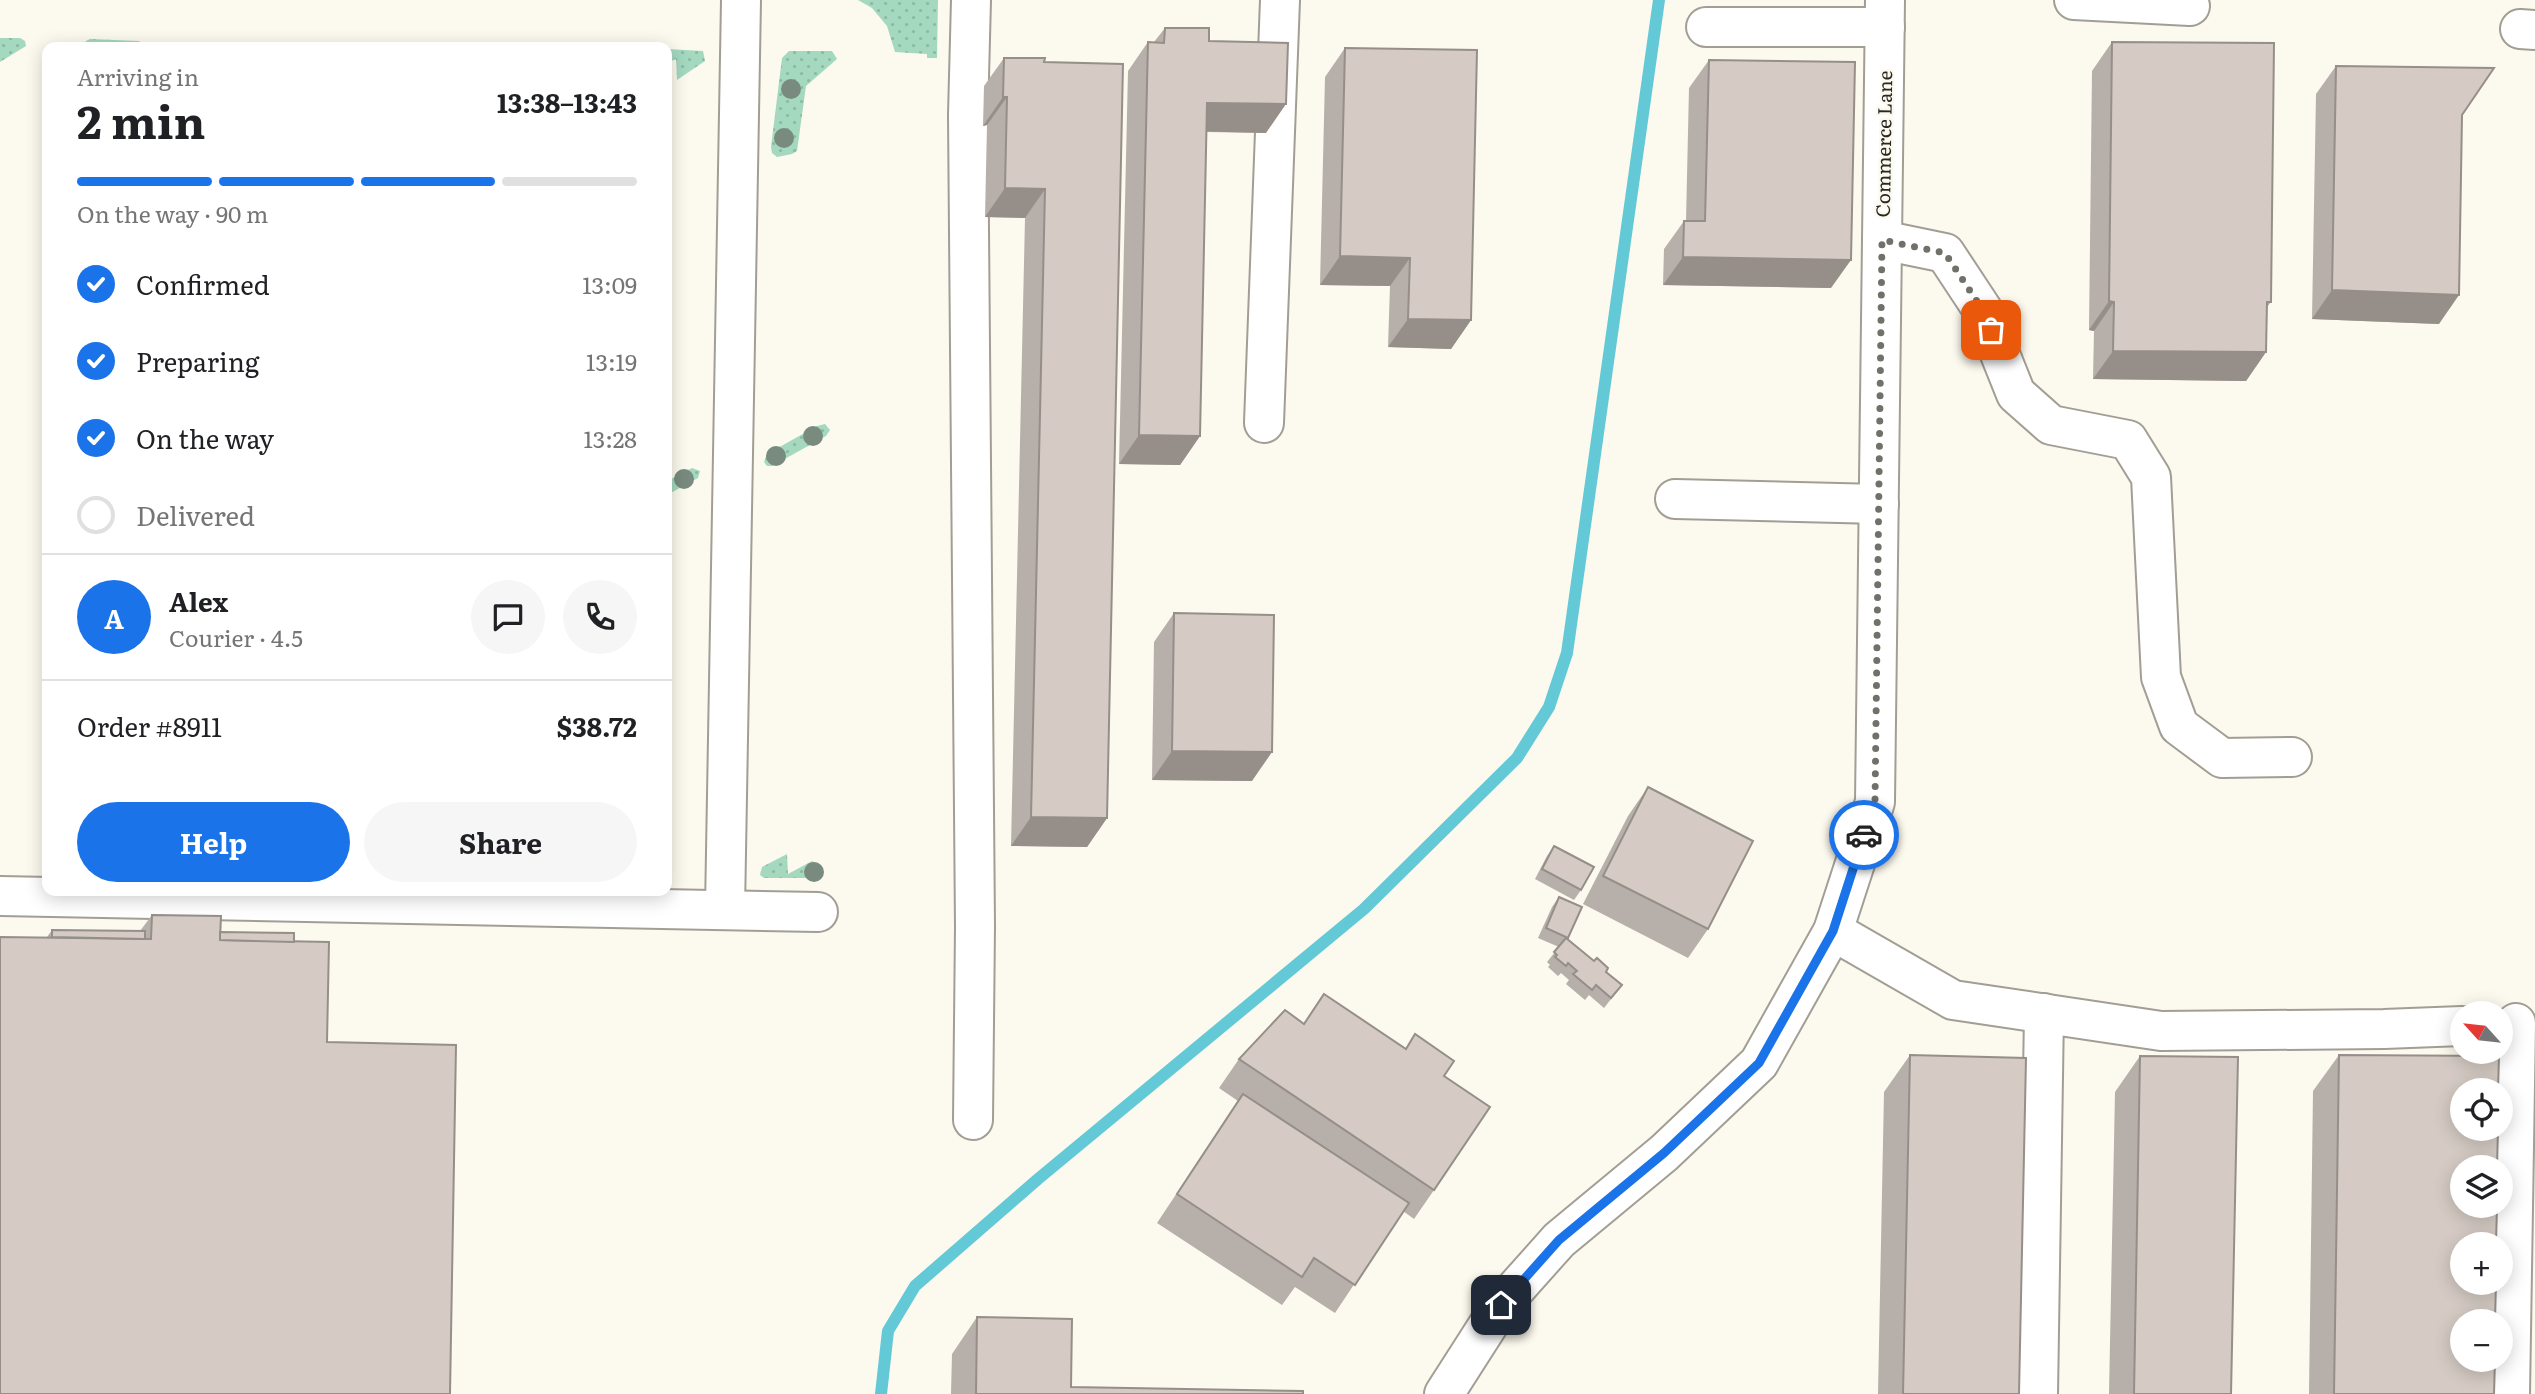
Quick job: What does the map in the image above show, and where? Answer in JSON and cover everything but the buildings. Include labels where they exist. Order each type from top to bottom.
[{"type":"street","points":[[725,909],[741,0]]},
{"type":"street","points":[[971,0],[968,115],[975,912],[973,1120]]},
{"type":"street","points":[[1264,423],[1280,0]]},
{"type":"street","points":[[2074,0],[2190,6]]},
{"type":"street","points":[[1706,27],[1885,14]]},
{"type":"street","name":"Commerce Lane","points":[[1444,1394],[1501,1305],[1559,1240],[1664,1153],[1759,1063],[1833,931],[1875,802],[1885,14]]},
{"type":"street","points":[[1882,240],[1945,253],[1982,309],[2016,394],[2051,425],[2128,440],[2151,477],[2161,677],[2179,726],[2222,758],[2292,757]]},
{"type":"street","points":[[1675,499],[1880,504]]},
{"type":"street","points":[[0,896],[818,912]]},
{"type":"street","points":[[1833,931],[1954,1000],[2161,1031],[2384,1030],[2450,1027]]},
{"type":"street","points":[[2038,1394],[2045,1013]]},
{"type":"street","points":[[2510,1394],[2517,1023]]},
{"type":"green space","points":[[858,0],[938,0],[937,58],[927,58],[927,54],[895,52],[887,26],[872,8]]},
{"type":"green space","points":[[0,38],[20,38],[25,41],[26,46],[0,62]]},
{"type":"green space","points":[[90,39],[140,42],[85,42]]},
{"type":"green space","points":[[672,49],[703,51],[705,61],[677,80],[676,59],[672,61]]},
{"type":"green space","points":[[789,51],[832,51],[837,59],[806,86],[797,151],[777,157],[772,153],[771,147],[782,58]]},
{"type":"green space","points":[[825,424],[830,430],[826,436],[772,466],[767,466],[764,462],[767,454]]},
{"type":"green space","points":[[692,468],[700,471],[698,478],[672,492],[672,478]]},
{"type":"green space","points":[[787,854],[788,874],[812,861],[820,865],[822,872],[813,878],[764,878],[760,875],[762,867]]},
{"type":"waterway","points":[[881,1394],[888,1331],[915,1286],[1038,1179],[1364,909],[1517,758],[1549,707],[1567,653],[1659,0]]},
{"type":"way so far","points":[[1864,835],[1875,802],[1882,240],[1945,253],[1982,309],[1991,330]]},
{"type":"route","points":[[1501,1305],[1559,1240],[1664,1153],[1759,1063],[1833,931],[1864,835]]}]
